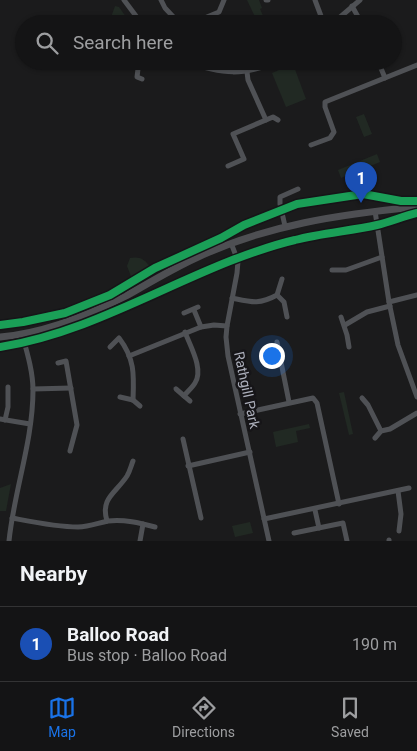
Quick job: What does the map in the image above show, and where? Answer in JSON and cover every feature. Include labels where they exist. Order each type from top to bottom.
[{"type":"street","points":[[124,0],[135,15]]},
{"type":"street","points":[[161,0],[172,15]]},
{"type":"street","points":[[212,15],[219,12],[224,0]]},
{"type":"street","points":[[315,0],[321,15]]},
{"type":"street","points":[[342,15],[360,0]]},
{"type":"street","points":[[352,6],[357,15]]},
{"type":"street","points":[[311,145],[330,138],[334,132],[325,107],[326,102],[417,65]]},
{"type":"street","points":[[138,70],[137,77],[142,79]]},
{"type":"street","points":[[220,70],[247,72],[259,70]]},
{"type":"street","points":[[382,70],[385,78]]},
{"type":"street","points":[[247,72],[248,80],[266,120]]},
{"type":"street","points":[[228,166],[244,159],[233,134],[273,117],[278,120]]},
{"type":"street","points":[[285,226],[280,197],[298,189]]},
{"type":"street","points":[[0,337],[48,328],[85,314],[125,296],[196,258],[231,243],[285,226],[375,211],[417,207]]},
{"type":"street","points":[[375,211],[389,304],[398,345],[417,397]]},
{"type":"street","name":"Rathgill Park","points":[[231,243],[238,261],[227,326],[228,356],[269,541]]},
{"type":"street","points":[[332,270],[346,270],[382,257]]},
{"type":"street","points":[[232,298],[260,303],[276,295],[282,279]]},
{"type":"street","points":[[276,295],[284,302],[287,317]]},
{"type":"street","points":[[345,325],[367,312],[417,295]]},
{"type":"street","points":[[184,313],[196,308],[201,327]]},
{"type":"street","points":[[341,317],[345,325],[349,347]]},
{"type":"street","points":[[129,356],[201,327],[227,326]]},
{"type":"street","points":[[184,396],[196,382],[197,370],[196,360],[185,332]]},
{"type":"street","points":[[9,541],[30,424],[33,389],[22,334]]},
{"type":"street","points":[[110,347],[119,338],[129,356],[134,375],[133,400]]},
{"type":"street","points":[[277,342],[289,402]]},
{"type":"street","points":[[58,363],[66,361],[78,425],[70,451]]},
{"type":"street","points":[[8,387],[8,407],[2,419],[30,424]]},
{"type":"street","points":[[33,389],[71,388]]},
{"type":"street","points":[[176,389],[190,401]]},
{"type":"street","points":[[120,396],[133,400],[140,406]]},
{"type":"street","points":[[240,414],[314,398],[317,402],[339,504]]},
{"type":"street","points":[[362,398],[368,405],[382,431]]},
{"type":"street","points":[[374,438],[382,431],[390,429],[417,413]]},
{"type":"street","points":[[183,439],[201,518]]},
{"type":"street","points":[[188,466],[250,452]]},
{"type":"street","points":[[107,521],[105,514],[106,505],[110,495],[128,475],[133,461]]},
{"type":"street","points":[[264,519],[315,510],[409,488]]},
{"type":"street","points":[[398,491],[402,514],[399,532]]},
{"type":"street","points":[[315,510],[319,528]]},
{"type":"street","points":[[12,518],[65,527],[95,526],[107,521],[124,521],[154,528]]},
{"type":"street","points":[[294,533],[343,523],[347,540]]},
{"type":"street","points":[[140,541],[143,524]]},
{"type":"shaded area","points":[[247,0],[259,0],[263,15],[254,15]]},
{"type":"shaded area","points":[[115,6],[119,7],[125,15],[112,15]]},
{"type":"shaded area","points":[[279,70],[295,70],[306,99],[286,107],[272,73]]},
{"type":"shaded area","points":[[364,114],[372,134],[364,137],[356,117]]},
{"type":"shaded area","points":[[377,154],[380,162],[341,178],[338,170]]},
{"type":"shaded area","points":[[130,258],[142,259],[150,267],[132,279],[127,266]]},
{"type":"shaded area","points":[[344,392],[353,434],[349,435],[339,393]]},
{"type":"shaded area","points":[[309,424],[310,428],[296,431],[298,442],[276,447],[273,432]]},
{"type":"shaded area","points":[[11,484],[6,511],[0,511],[0,488]]},
{"type":"shaded area","points":[[250,522],[253,533],[235,537],[232,526]]},
{"type":"cycle path","points":[[0,325],[65,313],[110,295],[155,268],[221,238],[244,225],[297,204],[363,194],[401,201],[417,201]]},
{"type":"cycle path","points":[[0,347],[30,341],[89,322],[230,261],[270,247],[305,238],[377,225],[417,213]]},
{"type":"place","name":"Balloo Road","points":[[361,203]]}]
